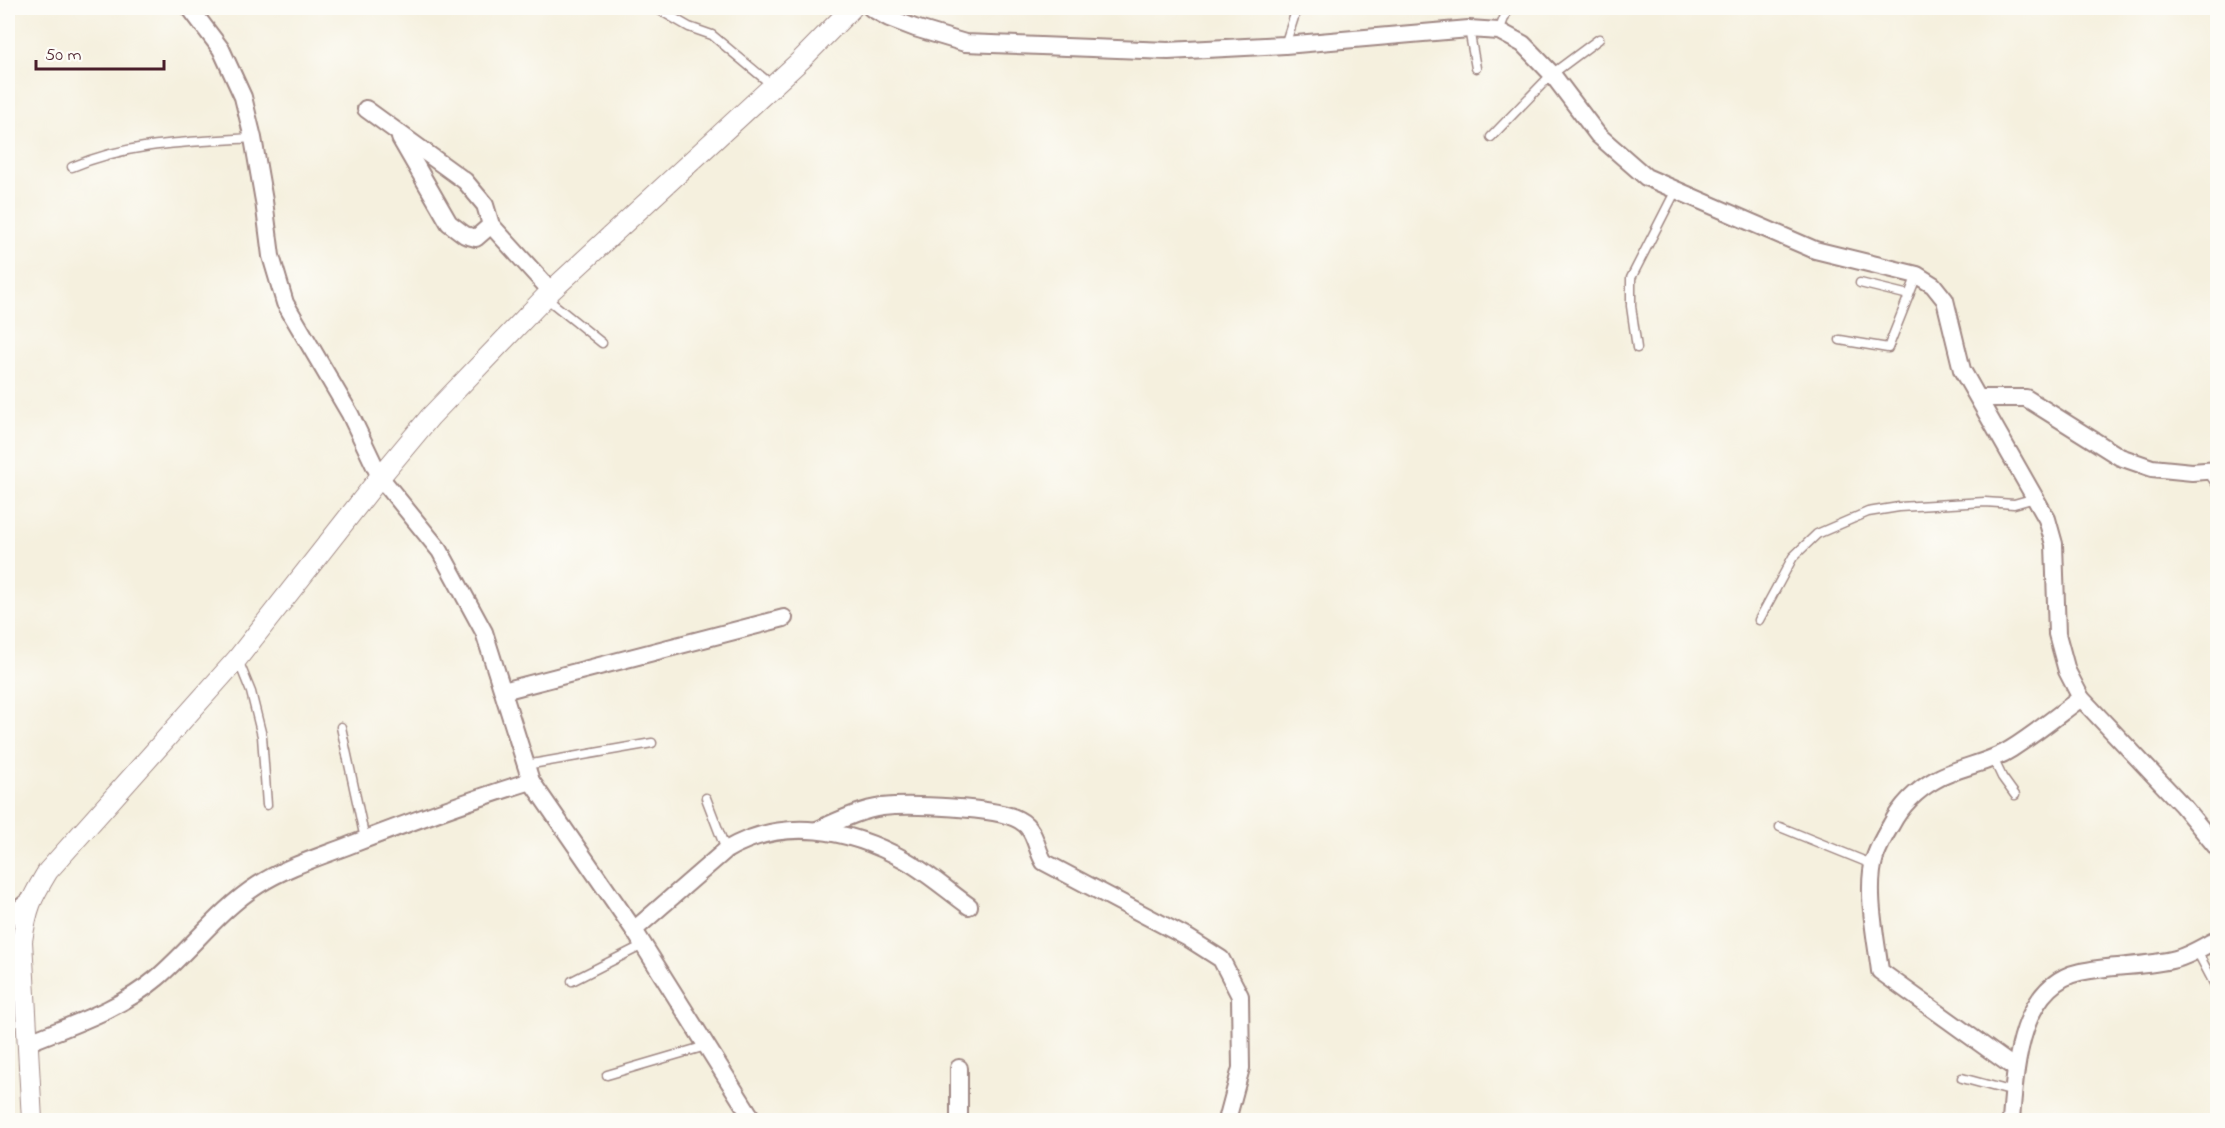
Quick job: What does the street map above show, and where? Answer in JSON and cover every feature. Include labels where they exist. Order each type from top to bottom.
[{"type":"street","points":[[190,8],[221,49],[243,97],[253,138],[271,256],[285,303],[350,414],[380,477],[440,551],[484,632],[528,773],[634,930],[753,1120]]},
{"type":"street","points":[[32,1120],[22,940],[30,900],[48,871],[237,659],[430,417],[548,294],[773,86],[852,8]]},
{"type":"street","points":[[871,8],[889,18],[965,44],[1168,51],[1285,45],[1469,29],[1499,31],[1523,44],[1552,74],[1598,135],[1646,177],[1815,250],[1917,275],[1933,285],[1945,300],[1962,370],[2047,519],[2054,544],[2057,634],[2067,671],[2081,698],[2182,805],[2217,849]]},
{"type":"street","points":[[366,109],[465,182],[485,205],[491,225],[548,294]]},
{"type":"street","points":[[398,134],[449,223],[465,235],[476,237],[491,225]]},
{"type":"street","points":[[1979,398],[2026,398],[2120,457],[2152,468],[2192,472],[2212,470]]},
{"type":"street","points":[[503,691],[784,618]]},
{"type":"street","points":[[2016,1069],[1880,971],[1872,897],[1874,865],[1881,842],[1896,815],[1912,796],[1936,779],[2011,749],[2081,698]]},
{"type":"street","points":[[27,1042],[92,1018],[118,1006],[139,992],[159,977],[232,903],[261,883],[290,868],[453,805],[528,773]]},
{"type":"street","points":[[817,830],[881,807],[918,805],[990,811],[1019,820],[1035,836],[1037,850],[1044,862],[1188,938],[1221,959],[1240,996],[1241,1068],[1227,1120]]},
{"type":"street","points":[[634,930],[726,850],[741,841],[756,836],[793,829],[817,830],[850,837],[906,860],[969,906]]},
{"type":"street","points":[[8,918],[30,900]]},
{"type":"street","points":[[2011,1120],[2016,1069],[2030,1017],[2038,1001],[2059,981],[2080,972],[2178,959],[2217,939]]},
{"type":"street","points":[[959,1068],[959,1120]]},
{"type":"lane","points":[[656,8],[689,27],[711,35],[773,86]]},
{"type":"lane","points":[[1285,45],[1297,8]]},
{"type":"lane","points":[[1499,31],[1508,8]]},
{"type":"lane","points":[[1469,29],[1476,68]]},
{"type":"lane","points":[[1491,137],[1552,74],[1599,39]]},
{"type":"lane","points":[[72,167],[98,156],[142,146],[253,138]]},
{"type":"lane","points":[[1637,348],[1632,306],[1632,278],[1676,190]]},
{"type":"lane","points":[[1840,340],[1888,348],[1917,275]]},
{"type":"lane","points":[[1860,283],[1909,295]]},
{"type":"lane","points":[[548,294],[602,343]]},
{"type":"lane","points":[[2212,470],[2217,486]]},
{"type":"lane","points":[[1759,620],[1794,557],[1818,534],[1868,512],[1899,507],[1976,502],[2014,504],[2035,498]]},
{"type":"lane","points":[[237,659],[251,692],[262,736],[267,804]]},
{"type":"lane","points":[[341,727],[365,839]]},
{"type":"lane","points":[[528,773],[651,743]]},
{"type":"lane","points":[[1993,758],[2002,777],[2015,795]]},
{"type":"lane","points":[[705,798],[726,850]]},
{"type":"lane","points":[[1780,827],[1874,865]]},
{"type":"lane","points":[[572,981],[643,945]]},
{"type":"lane","points":[[2197,951],[2217,991]]},
{"type":"lane","points":[[607,1075],[706,1046]]},
{"type":"lane","points":[[1962,1078],[2014,1092]]}]
